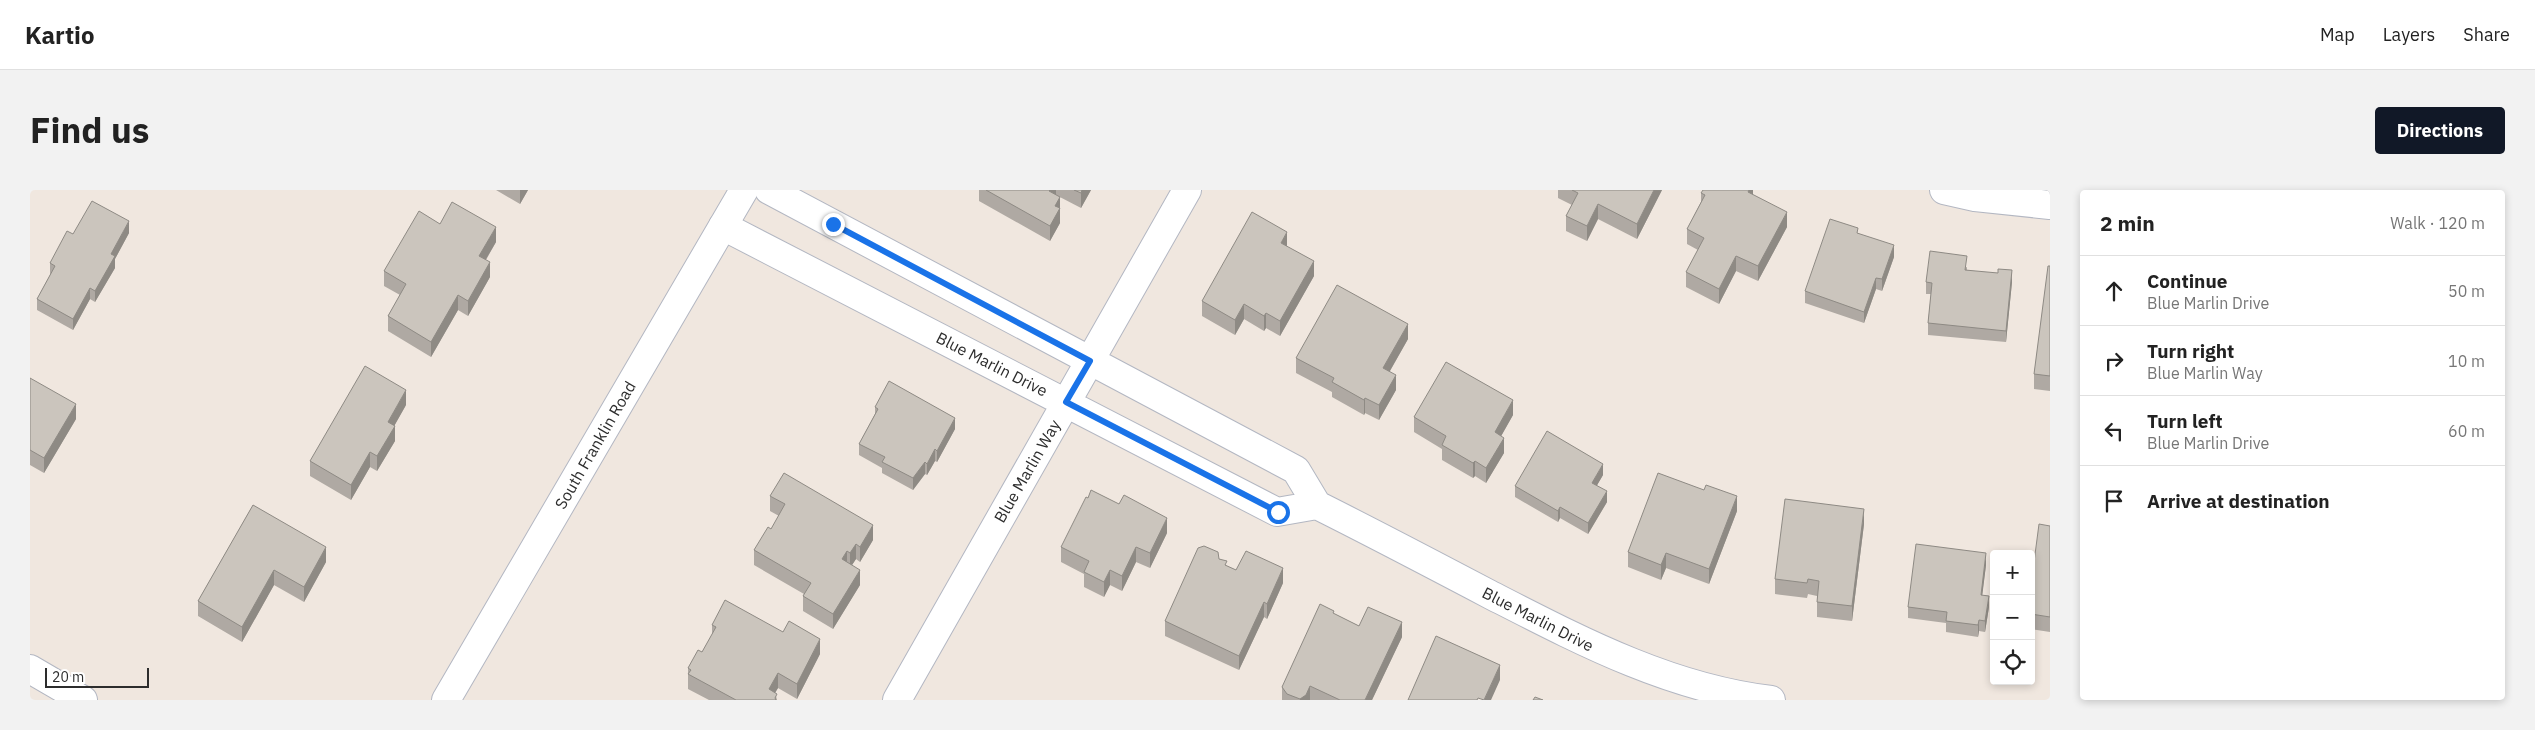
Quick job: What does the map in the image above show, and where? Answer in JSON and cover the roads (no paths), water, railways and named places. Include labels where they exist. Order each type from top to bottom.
[{"type":"street","name":"South Franklin Road","points":[[446,700],[744,190]]},
{"type":"street","points":[[769,190],[1296,470],[1317,505]]},
{"type":"street","name":"Blue Marlin Way","points":[[897,700],[1187,190]]},
{"type":"street","points":[[1944,190],[1975,197],[2050,205]]},
{"type":"street","name":"Blue Marlin Drive","points":[[723,226],[1278,512],[1317,505],[1589,646],[1654,673],[1711,688],[1771,700]]},
{"type":"street","points":[[30,669],[83,700]]}]
